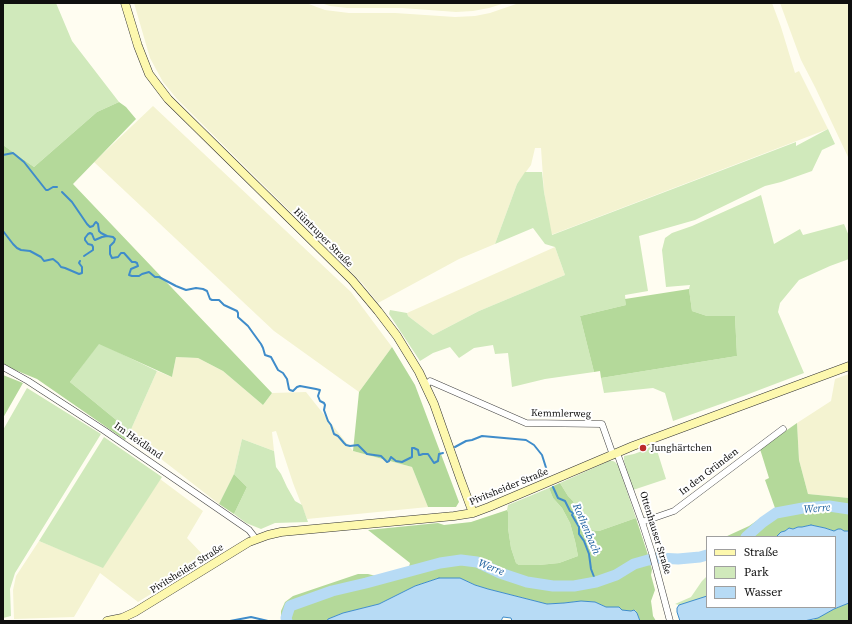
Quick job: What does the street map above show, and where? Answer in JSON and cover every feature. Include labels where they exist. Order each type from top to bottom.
[{"type":"main road","name":"Hüntruper Straße","points":[[125,3],[148,74],[168,99],[363,292],[397,336],[426,384],[440,418],[473,513]]},
{"type":"main road","name":"Pivitsheider Straße","points":[[107,621],[122,618],[136,612],[256,539],[281,532],[473,513],[662,435],[849,366]]},
{"type":"street","name":"Im Heidland","points":[[3,367],[28,381],[106,431],[249,530],[256,539]]},
{"type":"street","name":"Kemmlerweg","points":[[426,384],[430,381],[526,423],[602,424],[615,454]]},
{"type":"street","name":"In den Gründen","points":[[642,522],[674,511],[783,429]]},
{"type":"street","name":"Ottenhauser Straße","points":[[615,454],[642,522],[670,621]]},
{"type":"green space","points":[[3,3],[56,3],[72,41],[119,102],[97,112],[34,167],[3,145]]},
{"type":"green space","points":[[134,3],[306,3],[325,10],[349,13],[395,13],[455,17],[475,16],[490,13],[519,3],[772,3],[795,73],[799,71],[828,129],[551,235],[544,192],[541,148],[535,148],[531,165],[517,184],[495,244],[459,259],[378,303],[363,284],[177,99],[163,82],[150,58]]},
{"type":"green space","points":[[321,3],[505,3],[473,11],[456,12],[402,8],[347,8],[330,6]]},
{"type":"green space","points":[[780,3],[849,3],[849,159],[801,60]]},
{"type":"green space","points":[[119,102],[126,107],[136,119],[73,184],[272,393],[263,405],[223,371],[198,358],[176,357],[172,377],[99,344],[70,382],[126,428],[129,434],[125,440],[37,379],[3,365],[3,145],[34,167],[97,112]]},
{"type":"green space","points":[[153,106],[351,292],[392,347],[359,392],[274,331],[94,162]]},
{"type":"green space","points":[[828,129],[835,144],[822,150],[812,171],[765,186],[695,220],[639,236],[648,291],[625,295],[626,305],[580,316],[594,372],[545,379],[512,387],[508,353],[495,354],[493,345],[474,348],[459,358],[450,347],[433,353],[420,361],[389,314],[390,310],[407,313],[408,316],[433,335],[479,311],[565,275],[555,247],[545,244],[533,228],[495,244],[517,184],[525,172],[542,172],[552,235],[796,142],[796,146]]},
{"type":"green space","points":[[761,195],[774,244],[800,229],[803,235],[844,224],[849,236],[849,259],[799,280],[780,303],[778,312],[804,373],[673,421],[665,393],[653,388],[604,393],[601,378],[737,356],[735,316],[707,316],[692,311],[689,289],[690,285],[666,287],[662,250],[665,238],[672,233],[692,226]]},
{"type":"green space","points":[[555,247],[565,275],[479,311],[433,335],[408,316],[407,313]]},
{"type":"green space","points":[[689,289],[692,311],[707,316],[735,316],[737,356],[601,378],[600,371],[594,372],[580,316],[626,305],[625,299]]},
{"type":"green space","points":[[99,343],[157,371],[129,434],[126,428],[70,382]]},
{"type":"green space","points":[[392,347],[415,385],[459,502],[456,507],[428,507],[412,467],[353,451],[359,392]]},
{"type":"green space","points":[[176,357],[198,358],[223,371],[263,405],[272,393],[306,392],[353,451],[412,467],[428,507],[307,519],[293,483],[276,431],[272,432],[274,451],[242,439],[234,474],[219,504],[129,434],[157,371],[172,377]]},
{"type":"green space","points":[[849,374],[849,498],[808,494],[799,460],[797,423],[831,401],[835,379]]},
{"type":"green space","points":[[3,375],[23,383],[3,418]]},
{"type":"green space","points":[[27,388],[101,434],[15,573],[10,589],[11,616],[3,618],[3,430]]},
{"type":"green space","points":[[797,423],[799,460],[808,494],[849,498],[849,531],[844,531],[841,529],[834,531],[811,525],[793,529],[789,528],[777,536],[727,536],[749,526],[775,508],[765,480],[769,478],[760,449]]},
{"type":"green space","points":[[104,437],[162,477],[103,568],[39,541]]},
{"type":"green space","points":[[242,439],[274,451],[276,467],[295,501],[302,505],[308,522],[275,523],[261,529],[246,523],[234,514],[247,487],[234,474]]},
{"type":"green space","points":[[655,444],[666,479],[633,490],[624,461],[624,456],[645,450]]},
{"type":"green space","points":[[609,461],[613,461],[618,465],[636,518],[599,531],[592,530],[586,528],[573,501],[560,483]]},
{"type":"green space","points":[[234,474],[247,487],[234,514],[219,504]]},
{"type":"green space","points":[[160,479],[203,511],[187,538],[207,559],[138,602],[100,573],[74,617],[14,619],[13,590],[16,576],[39,541],[103,567]]},
{"type":"green space","points":[[560,483],[573,501],[586,527],[592,530],[599,531],[636,518],[652,570],[651,575],[655,590],[651,601],[653,616],[656,621],[640,621],[635,610],[627,611],[622,610],[619,607],[606,607],[595,602],[581,601],[547,604],[488,589],[460,578],[439,578],[415,586],[379,604],[343,613],[328,619],[327,621],[281,621],[281,611],[285,602],[293,596],[358,574],[376,576],[409,567],[410,563],[368,530],[438,523],[444,525],[471,522],[507,510],[511,548],[516,563],[519,565],[559,563],[578,556],[570,523],[562,508],[553,498],[549,488]]},
{"type":"green space","points":[[549,488],[553,498],[562,508],[570,523],[578,556],[559,563],[519,565],[516,563],[511,548],[508,528],[508,505]]},
{"type":"green space","points":[[706,577],[706,597],[679,605],[675,604],[691,597]]},
{"type":"green space","points":[[849,603],[849,621],[804,621],[813,620]]},
{"type":"water","points":[[811,525],[834,531],[841,529],[844,531],[849,531],[849,603],[818,618],[804,621],[680,621],[677,612],[679,605],[706,596],[706,608],[836,608],[836,536],[777,536],[789,528],[793,529]]},
{"type":"water","points":[[439,578],[460,578],[488,589],[547,604],[581,601],[595,602],[606,607],[619,607],[622,610],[634,610],[640,621],[512,621],[511,618],[503,617],[501,621],[327,621],[328,619],[343,613],[379,604],[415,586]]},
{"type":"waterway","points":[[3,155],[13,153],[24,162],[46,190],[57,187]]},
{"type":"waterway","points":[[62,192],[72,202],[90,227],[96,222],[98,224],[99,231],[107,236]]},
{"type":"waterway","name":"Rothenbach","points":[[3,231],[17,248],[30,251],[41,257],[44,261],[53,259],[61,267],[79,274],[82,273],[82,267],[79,263],[80,261]]},
{"type":"waterway","name":"Rothenbach","points":[[84,256],[93,250],[92,245],[88,244],[85,240],[88,234],[92,234],[95,240],[107,236],[113,237],[115,239],[110,246],[110,254],[112,258],[118,257],[121,253],[124,253],[132,262],[137,263],[138,266],[131,269],[129,275],[139,276],[149,272],[155,277],[159,277],[186,290],[196,288],[203,289],[207,291],[210,299],[219,300],[224,305],[237,311],[238,317],[248,326],[261,344],[265,355],[271,357],[278,370],[283,373],[287,379],[290,390],[293,391],[300,386],[320,390],[318,396],[320,401],[325,405],[324,410],[334,434],[338,436],[346,445],[358,445],[367,454],[381,456],[387,462],[391,457],[396,461],[402,462],[412,457],[412,448],[418,450],[419,455],[428,454],[434,463],[438,461],[439,454],[443,453]]},
{"type":"waterway","name":"Rothenbach","points":[[455,447],[466,441],[482,436],[526,440],[534,445],[542,455],[548,474]]},
{"type":"waterway","name":"Rothenbach","points":[[553,487],[558,498],[565,501],[570,511],[573,513],[572,515],[579,527],[579,534],[584,541],[589,554],[591,569],[596,582]]},
{"type":"waterway","name":"Werre","points":[[747,536],[776,513],[803,508],[829,506],[849,509]]},
{"type":"waterway","name":"Werre","points":[[287,621],[286,618],[290,606],[332,591],[440,563],[461,560],[477,562],[500,573],[527,582],[553,586],[574,586],[596,582],[616,575],[634,564],[648,560],[658,558],[678,559],[706,555]]},
{"type":"waterway","points":[[230,621],[251,617],[268,621]]},
{"type":"waterway","name":"Werre","points":[[281,621],[286,618]]},
{"type":"place","name":"Junghärtchen","points":[[643,448]]}]
